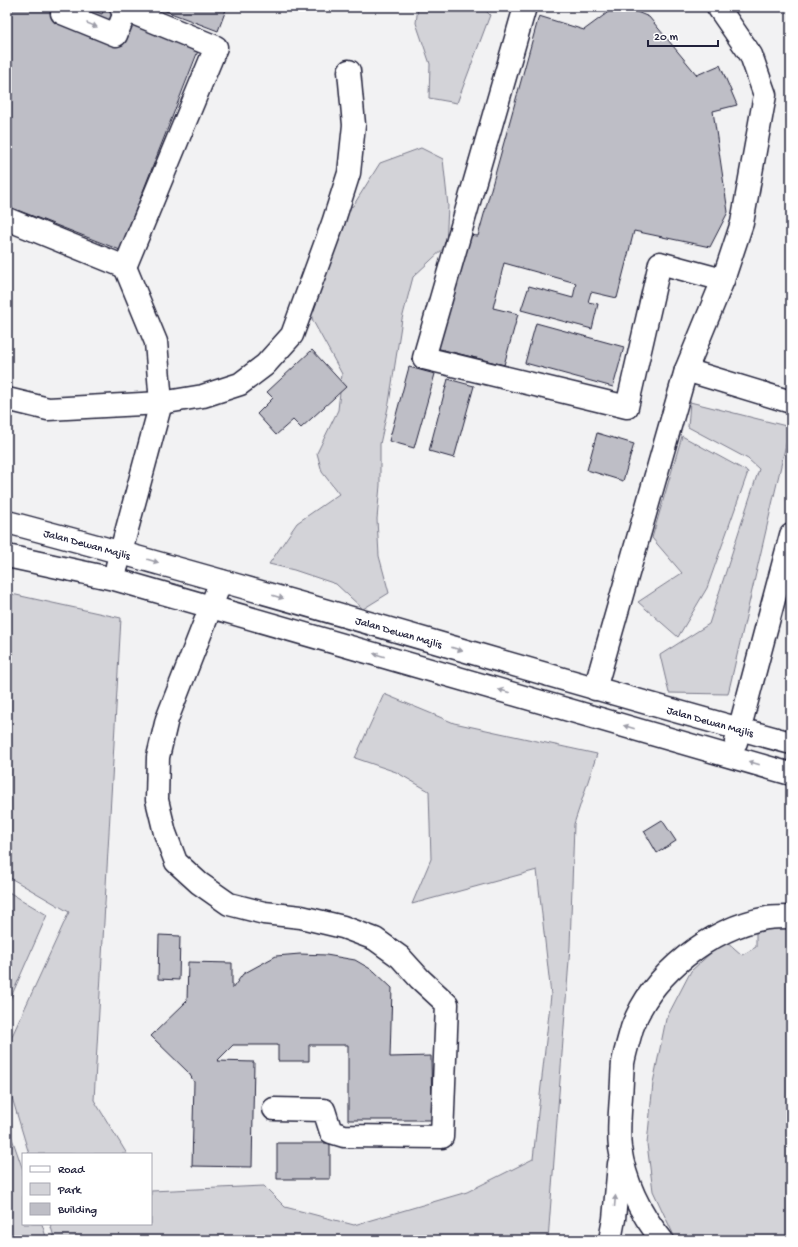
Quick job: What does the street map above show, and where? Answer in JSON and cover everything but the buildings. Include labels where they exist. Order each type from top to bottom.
[{"type":"street","points":[[64,7],[62,13],[116,35],[124,9],[216,47],[125,267],[156,342],[160,403],[114,579]]},
{"type":"street","points":[[525,7],[424,358],[627,406],[660,263],[723,280]]},
{"type":"street","points":[[595,688],[686,370],[723,280],[742,223],[765,95],[751,54],[718,7]]},
{"type":"street","points":[[7,399],[48,409],[160,403],[203,396],[240,384],[265,365],[292,335],[333,223],[349,173],[354,125],[349,72]]},
{"type":"street","points":[[7,219],[125,267]]},
{"type":"street","points":[[686,370],[791,402]]},
{"type":"street","name":"Jalan Dewan Majlis","points":[[7,522],[121,552],[791,743]]},
{"type":"street","points":[[732,756],[791,535]]},
{"type":"street","points":[[7,556],[114,579],[791,774]]},
{"type":"street","points":[[221,581],[167,719],[158,757],[157,800],[165,833],[176,862],[199,883],[229,904],[264,913],[301,917],[343,927],[375,939],[400,957],[420,979],[447,1004],[442,1138],[344,1136],[331,1132],[324,1110],[274,1109]]},
{"type":"street","points":[[610,1240],[614,1219],[620,1147],[620,1111],[623,1063],[632,1028],[647,998],[663,977],[685,956],[710,939],[736,927],[767,918],[791,917]]},
{"type":"street","points":[[620,1147],[633,1195],[650,1225],[662,1240]]},
{"type":"green space","points":[[418,7],[482,7],[490,15],[457,103],[429,98],[430,64],[416,23]]},
{"type":"green space","points":[[421,148],[443,159],[448,206],[446,246],[413,277],[402,319],[389,403],[380,444],[380,485],[377,519],[379,556],[389,593],[363,609],[336,584],[294,570],[269,564],[297,523],[339,494],[322,472],[317,453],[338,410],[342,374],[313,321],[309,307],[324,216],[353,206],[380,163]]},
{"type":"green space","points":[[690,402],[790,427],[728,694],[669,693],[660,655],[709,624],[759,469],[748,459],[688,427]]},
{"type":"green space","points":[[682,436],[748,472],[707,588],[678,637],[638,602],[682,573],[652,538]]},
{"type":"green space","points":[[7,593],[121,618],[94,1100],[126,1153],[29,1153],[7,1081],[7,1047],[69,912],[7,876]]},
{"type":"green space","points":[[384,694],[454,723],[597,754],[574,824],[570,947],[548,1240],[55,1240],[50,1225],[152,1225],[152,1191],[264,1186],[285,1207],[354,1225],[467,1192],[533,1159],[551,995],[537,870],[412,904],[431,859],[429,791],[396,772],[355,758]]},
{"type":"green space","points":[[7,891],[47,915],[7,1006]]},
{"type":"green space","points":[[791,922],[791,1240],[676,1240],[653,1191],[647,1144],[653,1083],[666,1019],[691,971],[725,940],[742,955],[756,947],[756,929]]},
{"type":"green space","points":[[7,1124],[22,1167],[22,1225],[42,1225],[47,1240],[7,1240]]}]
